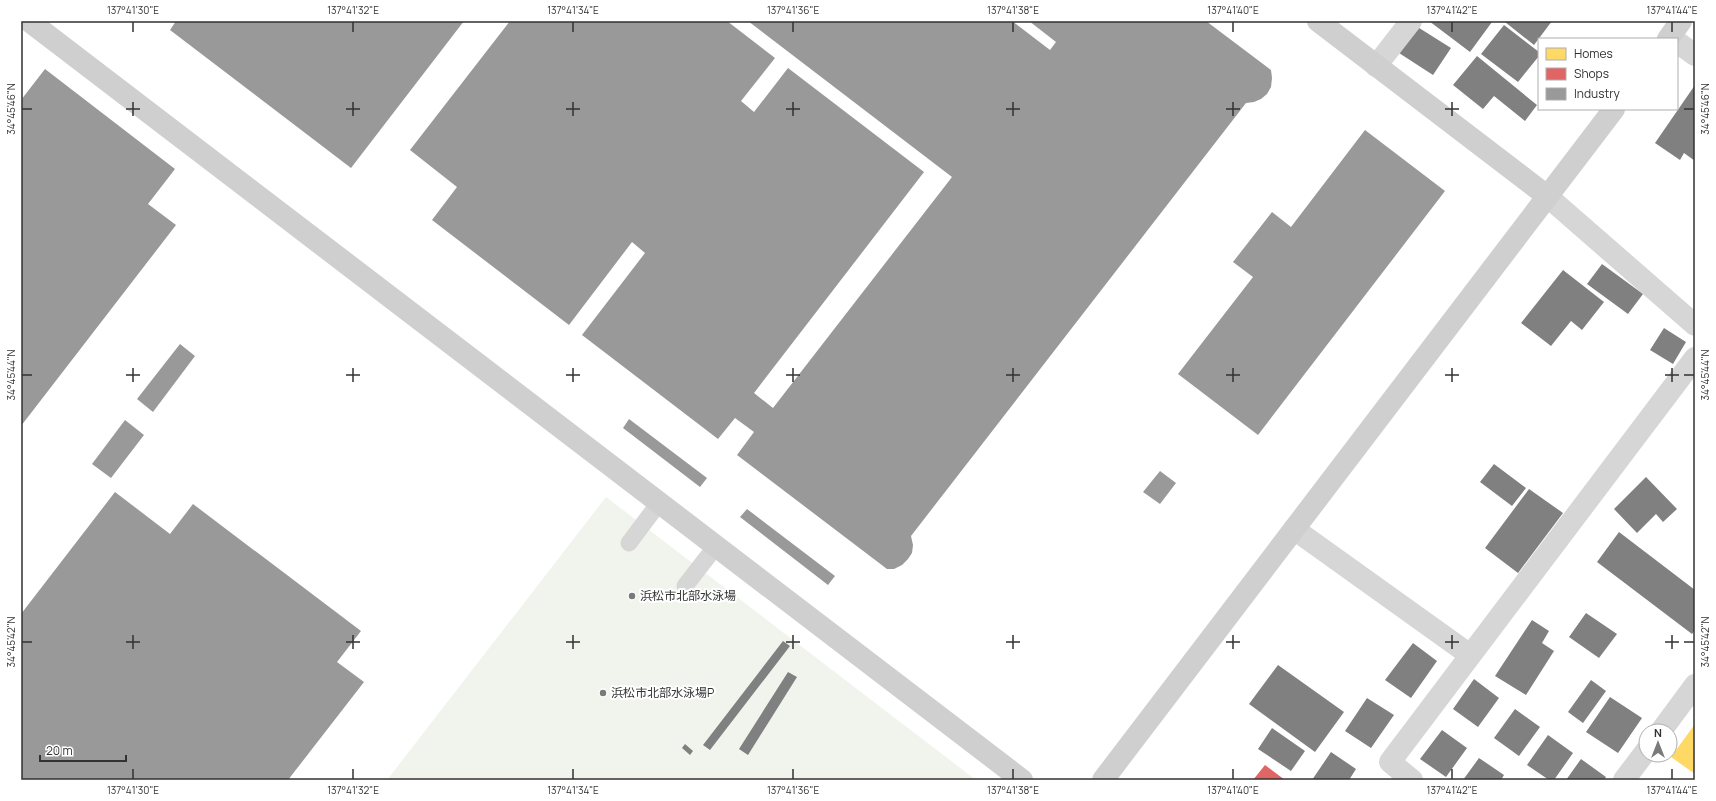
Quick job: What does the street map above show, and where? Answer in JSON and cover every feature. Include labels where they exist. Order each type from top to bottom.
[{"type":"street","points":[[29,21],[1022,780]]},
{"type":"street","points":[[1318,21],[1548,196],[1695,325]]},
{"type":"street","points":[[1376,66],[1411,21]]},
{"type":"street","points":[[1678,39],[1695,55]]},
{"type":"street","points":[[1103,780],[1613,110]]},
{"type":"street","points":[[1412,780],[1390,762],[1695,358]]},
{"type":"street","points":[[1294,529],[1470,655]]},
{"type":"street","points":[[1667,723],[1695,686]]},
{"type":"street","points":[[1624,780],[1638,762]]},
{"type":"lane","points":[[629,543],[659,503]]},
{"type":"lane","points":[[686,586],[716,546]]},
{"type":"shaded area","name":"浜松市北部水泳場","points":[[606,497],[976,780],[387,780]]},
{"type":"building: Homes","points":[[1695,724],[1695,774],[1678,762],[1678,747]]},
{"type":"building: Shops","points":[[1265,765],[1285,780],[1253,780]]},
{"type":"building: Industry","points":[[176,21],[464,21],[351,168],[170,30]]},
{"type":"building: Industry","points":[[510,21],[727,21],[775,58],[741,101],[754,112],[788,68],[924,172],[754,393],[773,408],[952,177],[748,21],[1012,21],[1050,50],[1056,42],[1029,21],[1206,21],[1271,70],[1272,78],[1271,87],[1267,94],[1254,102],[1246,103],[911,536],[913,545],[912,553],[908,559],[902,565],[894,569],[887,569],[737,455],[754,432],[735,418],[718,439],[582,335],[645,253],[632,242],[569,325],[432,220],[457,187],[410,150]]},
{"type":"building: Industry","points":[[45,69],[175,169],[148,204],[176,225],[21,426],[21,100]]},
{"type":"building: Industry","points":[[1365,130],[1445,191],[1258,435],[1178,374],[1253,277],[1233,262],[1272,212],[1291,227]]},
{"type":"building: Industry","points":[[180,344],[195,356],[153,412],[137,399]]},
{"type":"building: Industry","points":[[629,419],[707,478],[700,487],[623,428]]},
{"type":"building: Industry","points":[[125,420],[144,435],[111,478],[92,464]]},
{"type":"building: Industry","points":[[1160,471],[1176,483],[1160,504],[1143,492]]},
{"type":"building: Industry","points":[[115,492],[170,534],[193,504],[361,631],[337,662],[364,682],[288,780],[21,780],[21,614]]},
{"type":"building: Industry","points":[[747,509],[835,576],[828,585],[740,517]]},
{"type":"building: Other","points":[[1429,21],[1491,21],[1492,22],[1470,52]]},
{"type":"building: Other","points":[[1506,21],[1552,21],[1534,45],[1505,22]]},
{"type":"building: Other","points":[[1504,25],[1538,51],[1538,57],[1518,82],[1481,54]]},
{"type":"building: Other","points":[[1416,26],[1451,48],[1433,75],[1399,53]]},
{"type":"building: Other","points":[[1477,56],[1537,105],[1525,121],[1494,96],[1483,109],[1453,85]]},
{"type":"building: Other","points":[[1695,85],[1695,161],[1684,153],[1680,160],[1655,143]]},
{"type":"building: Other","points":[[1602,264],[1643,294],[1628,314],[1587,284]]},
{"type":"building: Other","points":[[1563,270],[1604,302],[1582,330],[1571,321],[1551,346],[1521,323]]},
{"type":"building: Other","points":[[1664,328],[1686,342],[1673,364],[1650,350]]},
{"type":"building: Other","points":[[1494,464],[1526,488],[1512,506],[1480,482]]},
{"type":"building: Other","points":[[1646,477],[1677,509],[1663,522],[1656,514],[1637,533],[1614,509]]},
{"type":"building: Other","points":[[1529,489],[1563,513],[1518,573],[1485,548]]},
{"type":"building: Other","points":[[1619,532],[1695,590],[1695,630],[1692,634],[1597,562]]},
{"type":"building: Other","points":[[1586,613],[1617,634],[1599,658],[1569,637]]},
{"type":"building: Other","points":[[1532,620],[1549,631],[1542,643],[1554,651],[1526,695],[1495,676]]},
{"type":"building: Other","points":[[783,641],[790,646],[710,750],[703,745]]},
{"type":"building: Other","points":[[1413,643],[1437,661],[1411,698],[1385,680]]},
{"type":"building: Other","points":[[1278,665],[1344,712],[1315,752],[1249,704]]},
{"type":"building: Other","points":[[788,672],[797,677],[748,755],[739,749]]},
{"type":"building: Other","points":[[1474,679],[1499,698],[1478,727],[1453,709]]},
{"type":"building: Other","points":[[1591,680],[1606,691],[1583,723],[1568,712]]},
{"type":"building: Other","points":[[1610,697],[1642,718],[1618,753],[1586,732]]},
{"type":"building: Other","points":[[1367,698],[1394,715],[1371,748],[1345,731]]},
{"type":"building: Other","points":[[1515,709],[1540,727],[1519,756],[1494,738]]},
{"type":"building: Other","points":[[1272,728],[1305,751],[1291,771],[1258,749]]},
{"type":"building: Other","points":[[1442,730],[1467,748],[1446,777],[1420,759]]},
{"type":"building: Other","points":[[1548,735],[1573,753],[1554,780],[1549,780],[1527,765]]},
{"type":"building: Other","points":[[685,744],[693,751],[690,755],[682,748]]},
{"type":"building: Other","points":[[1331,752],[1356,769],[1349,780],[1312,780]]},
{"type":"building: Other","points":[[1479,758],[1504,775],[1501,780],[1463,780]]},
{"type":"building: Other","points":[[1581,759],[1606,777],[1604,780],[1566,780]]},
{"type":"place","name":"浜松市北部水泳場","points":[[632,596]]},
{"type":"place","name":"浜松市北部水泳場P","points":[[603,693]]}]
